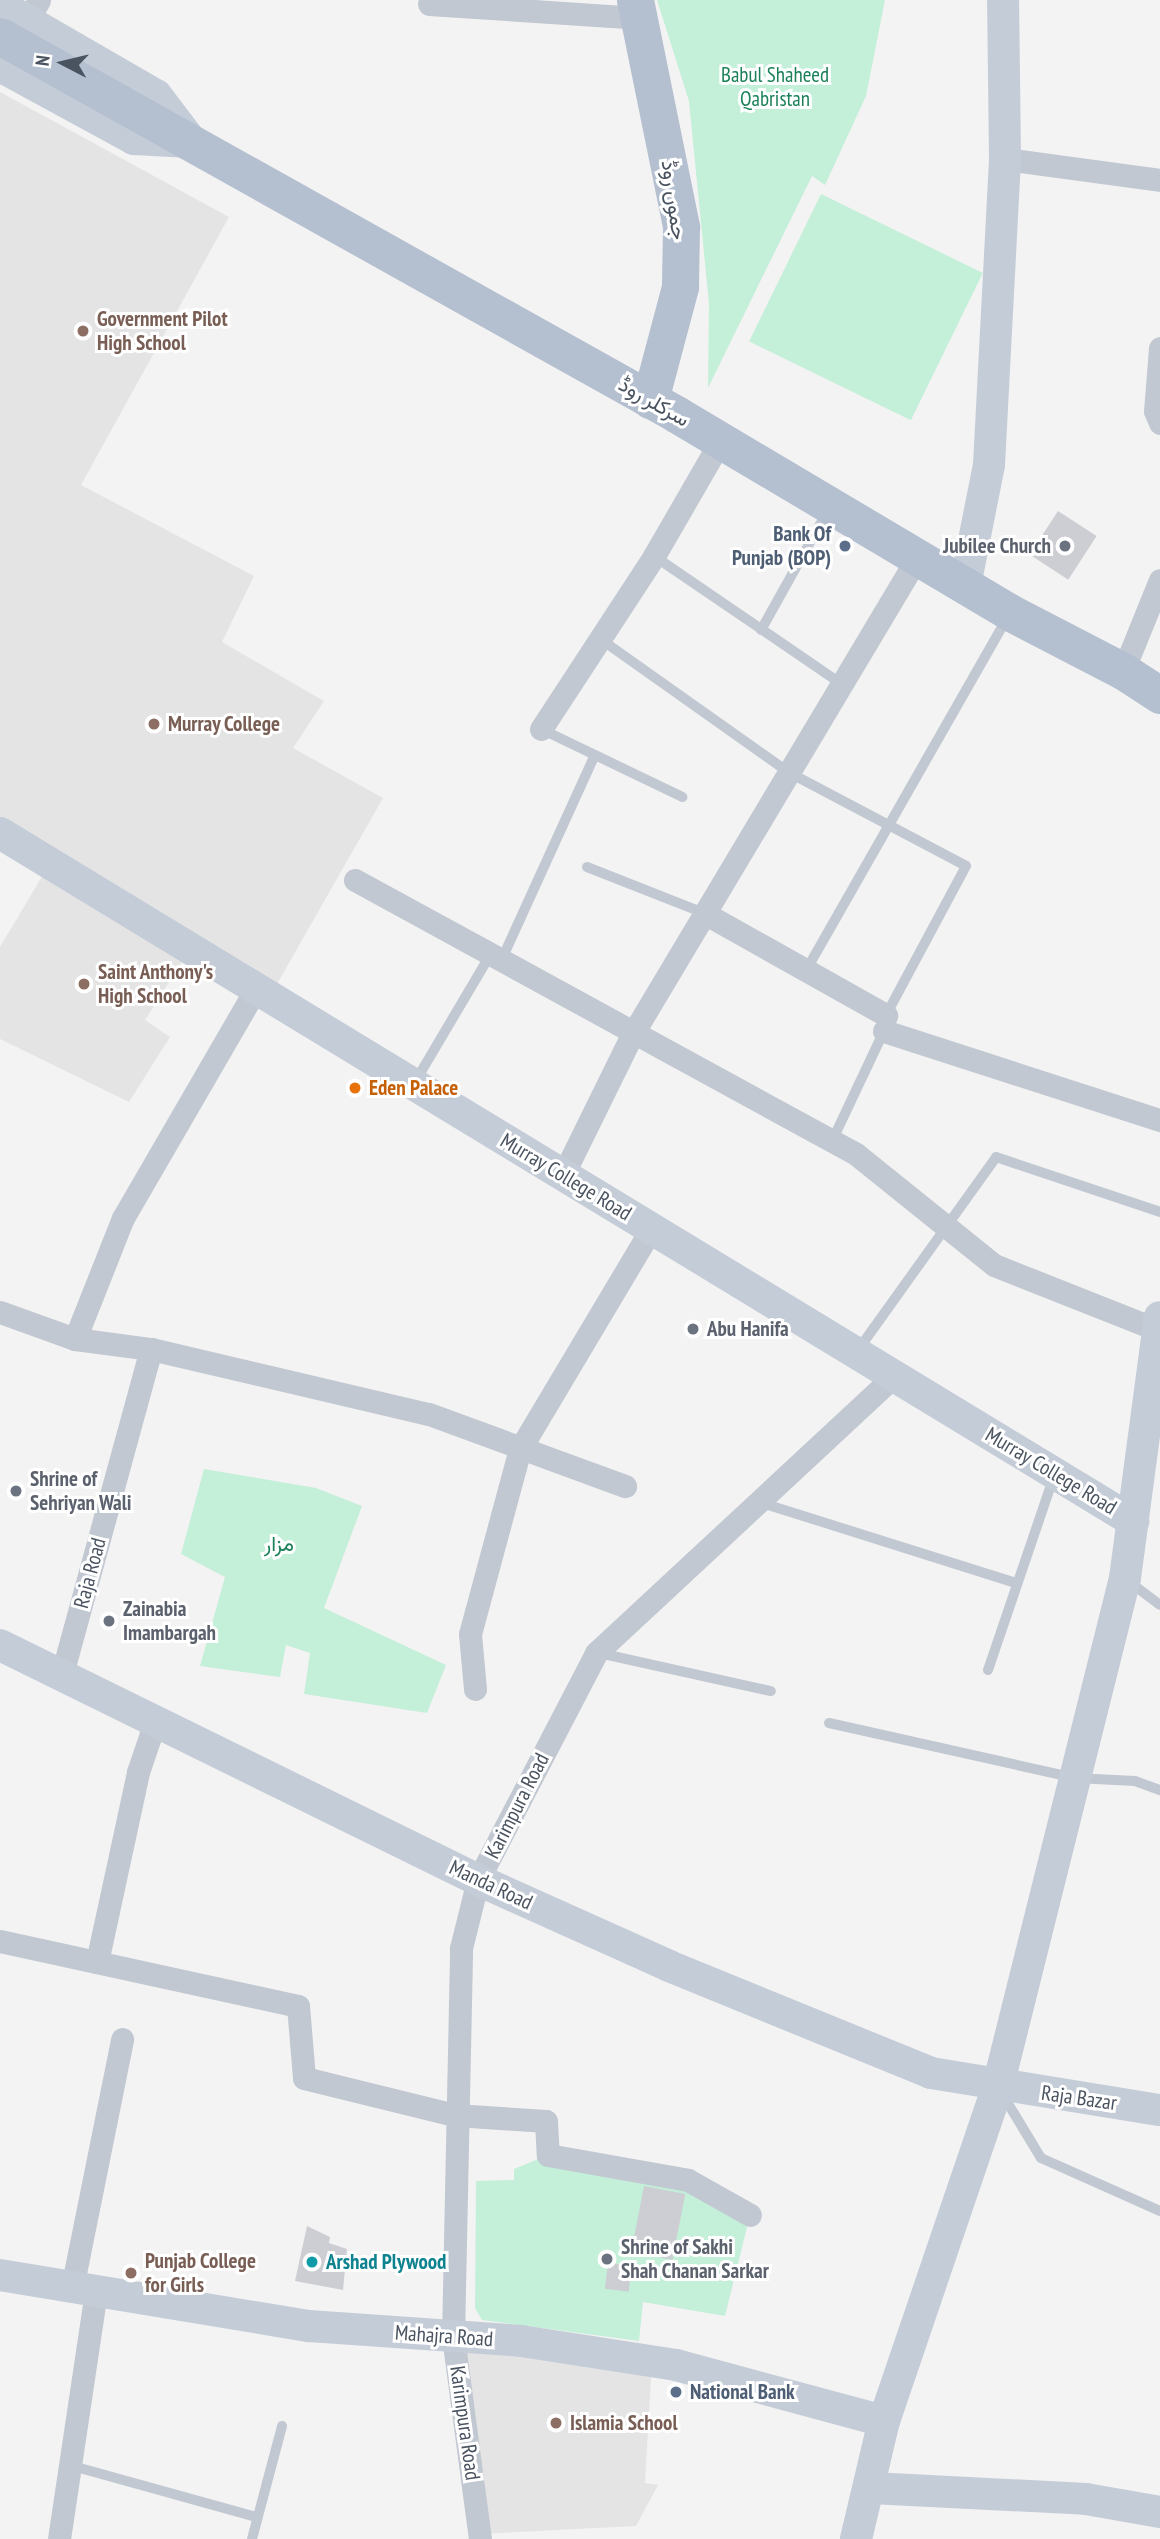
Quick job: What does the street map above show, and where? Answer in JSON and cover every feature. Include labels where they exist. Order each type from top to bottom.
[{"type":"main road","name":"جموں روڈ","points":[[639,9],[681,227],[680,287],[650,400]]},
{"type":"main road","name":"سرکلر روڈ","points":[[17,16],[144,118],[192,142],[650,400],[1011,613],[1123,671],[1160,695]]},
{"type":"street","points":[[965,586],[989,465],[1005,159],[1003,0]]},
{"type":"street","points":[[429,4],[639,9]]},
{"type":"street","points":[[17,16],[156,95],[192,142]]},
{"type":"street","points":[[0,66],[134,139],[192,142]]},
{"type":"street","points":[[1005,159],[1160,180]]},
{"type":"street","points":[[1160,348],[1155,411],[1160,423]]},
{"type":"street","points":[[541,729],[597,637],[654,555],[720,440]]},
{"type":"street","points":[[563,1175],[632,1035],[840,683],[918,558]]},
{"type":"street","points":[[1123,671],[1160,580]]},
{"type":"street","name":"Murray College Road","points":[[0,833],[1133,1521]]},
{"type":"street","points":[[355,880],[632,1035],[856,1154],[995,1265],[1159,1323],[1125,1578],[998,2086],[884,2421],[871,2488],[856,2539]]},
{"type":"street","points":[[704,913],[808,967],[885,1023],[1160,1120]]},
{"type":"street","points":[[75,1339],[123,1218],[256,989]]},
{"type":"street","points":[[475,1689],[470,1634],[520,1449],[651,1228]]},
{"type":"street","points":[[0,1312],[75,1339],[151,1349],[429,1414],[625,1486]]},
{"type":"street","name":"Raja Road","points":[[62,1674],[151,1349]]},
{"type":"street","name":"Karimpura Road","points":[[480,2539],[453,2337],[455,2115],[461,1948],[478,1880],[596,1653],[894,1376]]},
{"type":"street","name":"Manda Road","points":[[0,1645],[156,1719],[478,1880],[669,1966],[930,2073],[998,2086]]},
{"type":"street","points":[[97,1962],[138,1772],[156,1719]]},
{"type":"street","points":[[0,1941],[298,2006],[304,2078],[455,2115],[545,2121],[548,2155],[688,2180],[750,2215]]},
{"type":"street","points":[[59,2539],[69,2465],[84,2290],[122,2039]]},
{"type":"street","name":"Raja Bazar","points":[[998,2086],[1160,2110]]},
{"type":"street","name":"Mahajra Road","points":[[0,2275],[309,2326],[521,2341],[676,2365],[884,2421]]},
{"type":"street","points":[[871,2488],[1086,2499],[1160,2512]]},
{"type":"lane","points":[[761,630],[830,506]]},
{"type":"lane","points":[[654,555],[840,683]]},
{"type":"lane","points":[[808,967],[1011,613]]},
{"type":"lane","points":[[597,637],[788,772],[888,828],[966,866],[885,1023],[832,1142]]},
{"type":"lane","points":[[541,729],[594,757],[682,797]]},
{"type":"lane","points":[[413,1084],[495,958],[594,757]]},
{"type":"lane","points":[[587,867],[704,913]]},
{"type":"lane","points":[[856,1353],[996,1157],[1160,1212]]},
{"type":"lane","points":[[988,1670],[1055,1474]]},
{"type":"lane","points":[[756,1502],[1016,1583]]},
{"type":"lane","points":[[1125,1578],[1160,1605]]},
{"type":"lane","points":[[596,1653],[771,1690]]},
{"type":"lane","points":[[829,1723],[1075,1778],[1135,1781],[1160,1790]]},
{"type":"lane","points":[[998,2086],[1041,2158],[1160,2211]]},
{"type":"lane","points":[[253,2539],[282,2426]]},
{"type":"lane","points":[[69,2465],[257,2517]]},
{"type":"shaded area","name":"Murray College","points":[[0,92],[229,217],[81,485],[254,576],[222,642],[324,701],[293,748],[383,798],[273,991],[0,824]]},
{"type":"shaded area","name":"Saint Anthony's High School","points":[[50,863],[190,949],[145,1020],[170,1037],[129,1102],[0,1039],[0,947]]},
{"type":"shaded area","name":"Islamia School","points":[[453,2337],[652,2361],[645,2483],[658,2485],[636,2526],[480,2534]]},
{"type":"green space","name":"Babul Shaheed Qabristan","points":[[657,0],[885,0],[866,96],[825,185],[812,176],[708,388],[709,304],[689,101]]},
{"type":"green space","points":[[821,194],[983,273],[911,420],[749,341]]},
{"type":"green space","name":"مزار","points":[[204,1469],[316,1488],[362,1506],[324,1608],[446,1665],[427,1713],[304,1694],[310,1653],[286,1645],[280,1677],[200,1666],[225,1577],[181,1554]]},
{"type":"green space","name":"Shrine of Sakhi Shah Chanan Sarkar","points":[[548,2155],[688,2180],[750,2215],[725,2316],[643,2302],[639,2341],[482,2320],[475,2308],[476,2181],[514,2180],[514,2169]]},
{"type":"building","name":"Jubilee Church","points":[[1058,511],[1097,536],[1068,580],[1030,555]]},
{"type":"building","points":[[644,2186],[685,2194],[672,2260],[631,2252]]},
{"type":"building","points":[[307,2226],[330,2237],[329,2243],[347,2249],[343,2290],[295,2281]]},
{"type":"building","points":[[608,2263],[632,2266],[629,2292],[605,2289]]},
{"type":"place","name":"Government Pilot High School","points":[[83,331]]},
{"type":"place","name":"Bank Of Punjab (BOP)","points":[[845,546]]},
{"type":"place","name":"Jubilee Church","points":[[1065,546]]},
{"type":"place","name":"Murray College","points":[[154,724]]},
{"type":"place","name":"Saint Anthony's High School","points":[[84,984]]},
{"type":"place","name":"Eden Palace","points":[[355,1088]]},
{"type":"place","name":"Abu Hanifa","points":[[693,1329]]},
{"type":"place","name":"Shrine of Sehriyan Wali","points":[[16,1491]]},
{"type":"place","name":"Zainabia Imambargah","points":[[109,1621]]},
{"type":"place","name":"Shrine of Sakhi Shah Chanan Sarkar","points":[[607,2259]]},
{"type":"place","name":"Arshad Plywood","points":[[312,2262]]},
{"type":"place","name":"Punjab College for Girls","points":[[131,2273]]},
{"type":"place","name":"National Bank","points":[[676,2392]]},
{"type":"place","name":"Islamia School","points":[[556,2423]]}]
